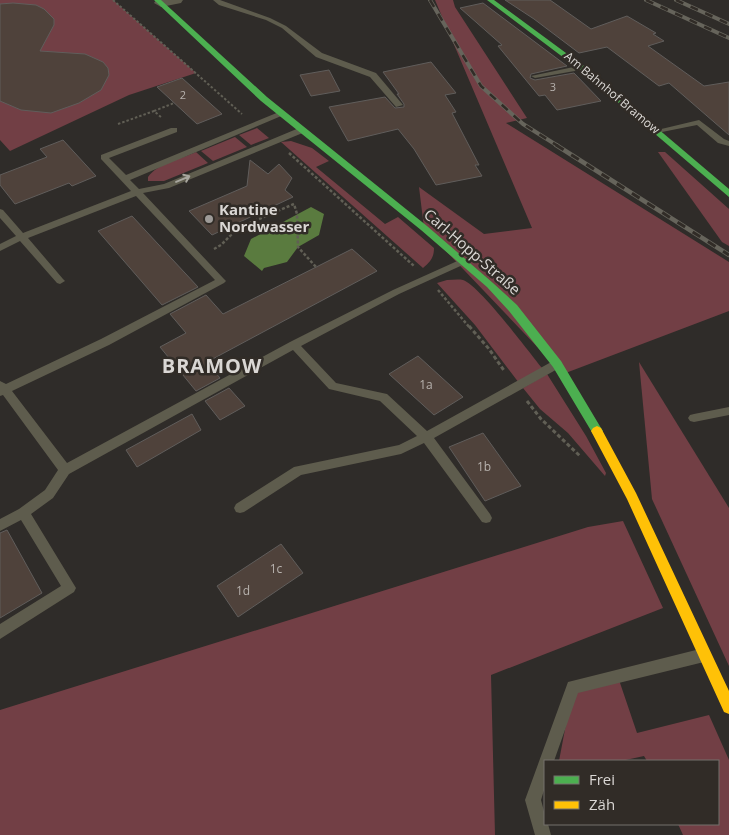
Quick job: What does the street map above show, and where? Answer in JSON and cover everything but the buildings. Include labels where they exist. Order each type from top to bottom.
[{"type":"street","points":[[159,2],[176,0]]},
{"type":"street","name":"Am Bahnhof Bramow","points":[[490,0],[527,24],[583,67],[729,194]]},
{"type":"street","name":"Carl-Hopp-Straße","points":[[159,2],[282,114],[464,262],[513,308],[557,364],[602,438],[729,707]]},
{"type":"lane","points":[[216,0],[221,4],[268,19],[284,27],[319,55],[373,75],[399,106]]},
{"type":"lane","points":[[535,76],[583,67]]},
{"type":"lane","points":[[124,179],[282,114]]},
{"type":"lane","points":[[657,131],[699,122],[721,141],[729,144]]},
{"type":"lane","points":[[65,470],[1,388],[105,342],[221,281],[104,157],[174,130]]},
{"type":"lane","points":[[0,248],[21,237],[137,192],[166,186],[302,130]]},
{"type":"lane","points":[[0,212],[60,281]]},
{"type":"lane","points":[[0,525],[22,513],[48,494],[65,470],[294,345],[396,292],[464,262]]},
{"type":"lane","points":[[294,345],[333,386],[383,398],[426,437],[486,518]]},
{"type":"lane","points":[[240,508],[298,471],[401,449],[557,364]]},
{"type":"lane","points":[[694,418],[729,411]]},
{"type":"lane","points":[[0,632],[69,588],[22,513]]},
{"type":"lane","points":[[547,760],[574,687],[705,654]]},
{"type":"lane","points":[[543,835],[533,800],[544,770]]},
{"type":"path","points":[[113,0],[222,98],[256,125]]},
{"type":"path","points":[[154,111],[174,103]]},
{"type":"path","points":[[275,141],[428,279],[489,349],[516,388],[541,419],[582,458]]},
{"type":"path","points":[[198,256],[221,245],[238,228],[294,204],[297,214],[298,247],[316,267]]},
{"type":"shaded area","points":[[0,0],[113,0],[196,73],[129,95],[10,151],[0,140]]},
{"type":"shaded area","points":[[435,0],[453,0],[455,7],[527,118],[506,123],[729,262],[729,311],[563,374],[424,228],[419,187],[484,234],[532,228]]},
{"type":"shaded area","points":[[257,128],[269,138],[251,145],[239,135]]},
{"type":"shaded area","points":[[235,137],[247,147],[213,161],[201,151]]},
{"type":"shaded area","points":[[291,141],[312,148],[329,161],[316,167],[385,224],[398,217],[434,248],[430,262],[423,268],[281,142]]},
{"type":"shaded area","points":[[196,152],[208,163],[164,181],[148,181],[148,177],[158,168]]},
{"type":"shaded area","points":[[658,152],[665,152],[729,209],[729,246],[722,242]]},
{"type":"shaded area","points":[[311,207],[324,214],[319,235],[298,247],[287,262],[264,268],[262,271],[244,256],[251,239]]},
{"type":"shaded area","points":[[447,280],[463,280],[480,294],[504,320],[542,368],[519,383],[475,325],[437,283]]},
{"type":"shaded area","points":[[639,362],[729,508],[729,666],[652,499]]},
{"type":"shaded area","points":[[547,374],[586,436],[606,473],[605,476],[568,433],[540,409],[523,388]]},
{"type":"shaded area","points":[[623,521],[663,608],[491,675],[495,835],[0,835],[0,710],[588,527]]},
{"type":"shaded area","points":[[618,677],[637,733],[709,715],[729,760],[729,835],[683,835],[678,825],[719,825],[719,760],[646,760],[644,756],[626,760],[559,760],[573,687]]},
{"type":"railway","points":[[430,0],[481,86],[523,124],[558,146]]},
{"type":"railway","points":[[646,0],[729,38]]},
{"type":"railway","points":[[676,0],[729,24]]},
{"type":"railway","points":[[556,145],[729,255]]},
{"type":"traffic: fast","points":[[157,0],[264,99],[424,228],[490,285],[513,308],[557,364],[597,431]]},
{"type":"traffic: fast","points":[[490,0],[583,68],[729,194]]},
{"type":"traffic: slow","points":[[597,431],[632,497],[729,707]]},
{"type":"place","name":"Kantine Nordwasser","points":[[209,219]]},
{"type":"district","name":"BRAMOW","points":[[212,366]]}]
